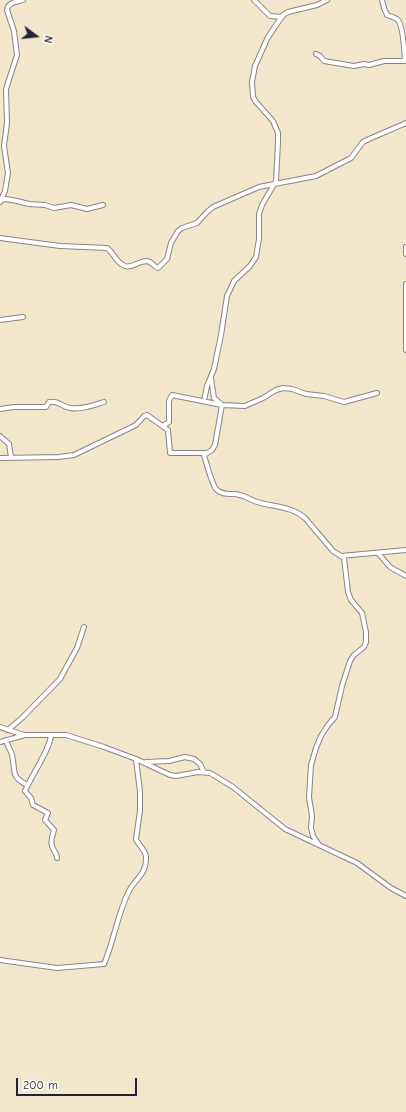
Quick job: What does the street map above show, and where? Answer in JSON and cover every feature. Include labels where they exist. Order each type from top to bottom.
[{"type":"street","points":[[0,201],[7,183],[8,173],[4,146],[7,123],[6,89],[17,55],[14,31],[7,7],[10,4],[23,0]]},
{"type":"street","points":[[254,0],[270,16],[282,16]]},
{"type":"street","points":[[204,401],[221,334],[227,296],[234,281],[250,266],[256,257],[259,239],[259,214],[262,205],[275,184],[278,133],[273,121],[253,97],[252,82],[256,66],[268,37],[282,16],[288,12],[317,5],[327,0]]},
{"type":"street","points":[[316,54],[324,60],[354,66],[362,64],[369,65],[384,61],[405,61],[405,44],[399,23],[397,19],[387,15],[382,0]]},
{"type":"street","points":[[0,238],[60,246],[107,248],[116,260],[126,266],[147,261],[158,268],[167,259],[170,244],[178,231],[182,228],[197,223],[216,205],[259,187],[316,176],[351,158],[363,142],[368,139],[406,123]]},
{"type":"street","points":[[0,201],[6,199],[30,204],[45,205],[54,208],[71,205],[87,209],[102,205]]},
{"type":"street","points":[[406,247],[406,254]]},
{"type":"street","points":[[406,284],[406,350]]},
{"type":"street","points":[[0,320],[22,317]]},
{"type":"street","points":[[211,377],[214,398],[222,404]]},
{"type":"street","points":[[163,426],[169,422],[169,401],[172,395],[222,404],[246,406],[272,392],[283,388],[292,389],[306,394],[324,396],[344,402],[377,393]]},
{"type":"street","points":[[0,409],[14,407],[46,407],[49,402],[60,403],[68,408],[79,408],[104,402]]},
{"type":"street","points":[[0,458],[59,457],[74,455],[136,424],[146,415],[152,417],[169,431],[170,453],[206,453],[212,450],[215,445],[222,404]]},
{"type":"street","points":[[0,436],[9,444],[10,457]]},
{"type":"street","points":[[206,453],[204,454],[205,458],[217,490],[224,493],[241,495],[258,502],[296,512],[305,518],[333,551],[341,556],[345,562],[348,592],[351,600],[362,613],[366,632],[366,642],[364,647],[354,655],[350,661],[342,686],[335,717],[320,736],[311,765],[309,797],[312,816],[311,828],[313,836],[319,845]]},
{"type":"street","points":[[341,556],[406,550]]},
{"type":"street","points":[[378,553],[393,569],[406,576]]},
{"type":"street","points":[[11,730],[60,679],[77,648],[84,627]]},
{"type":"street","points":[[0,727],[26,735]]},
{"type":"street","points":[[11,730],[14,735],[13,739]]},
{"type":"street","points":[[0,742],[26,735],[66,736],[104,747],[144,762],[170,775],[176,776],[204,772],[210,773],[223,780],[285,829],[357,863],[391,888],[406,896]]},
{"type":"street","points":[[51,735],[50,741],[25,790],[31,798],[33,805],[48,813],[45,820],[54,830],[51,837],[52,845],[57,854],[57,858]]},
{"type":"street","points":[[6,740],[8,748],[12,754],[17,780],[28,785]]},
{"type":"street","points":[[144,762],[169,761],[185,756],[194,759],[200,764],[204,772]]},
{"type":"street","points":[[0,960],[57,968],[104,964],[126,897],[130,888],[142,873],[147,855],[136,839],[140,811],[140,792],[136,759]]}]
